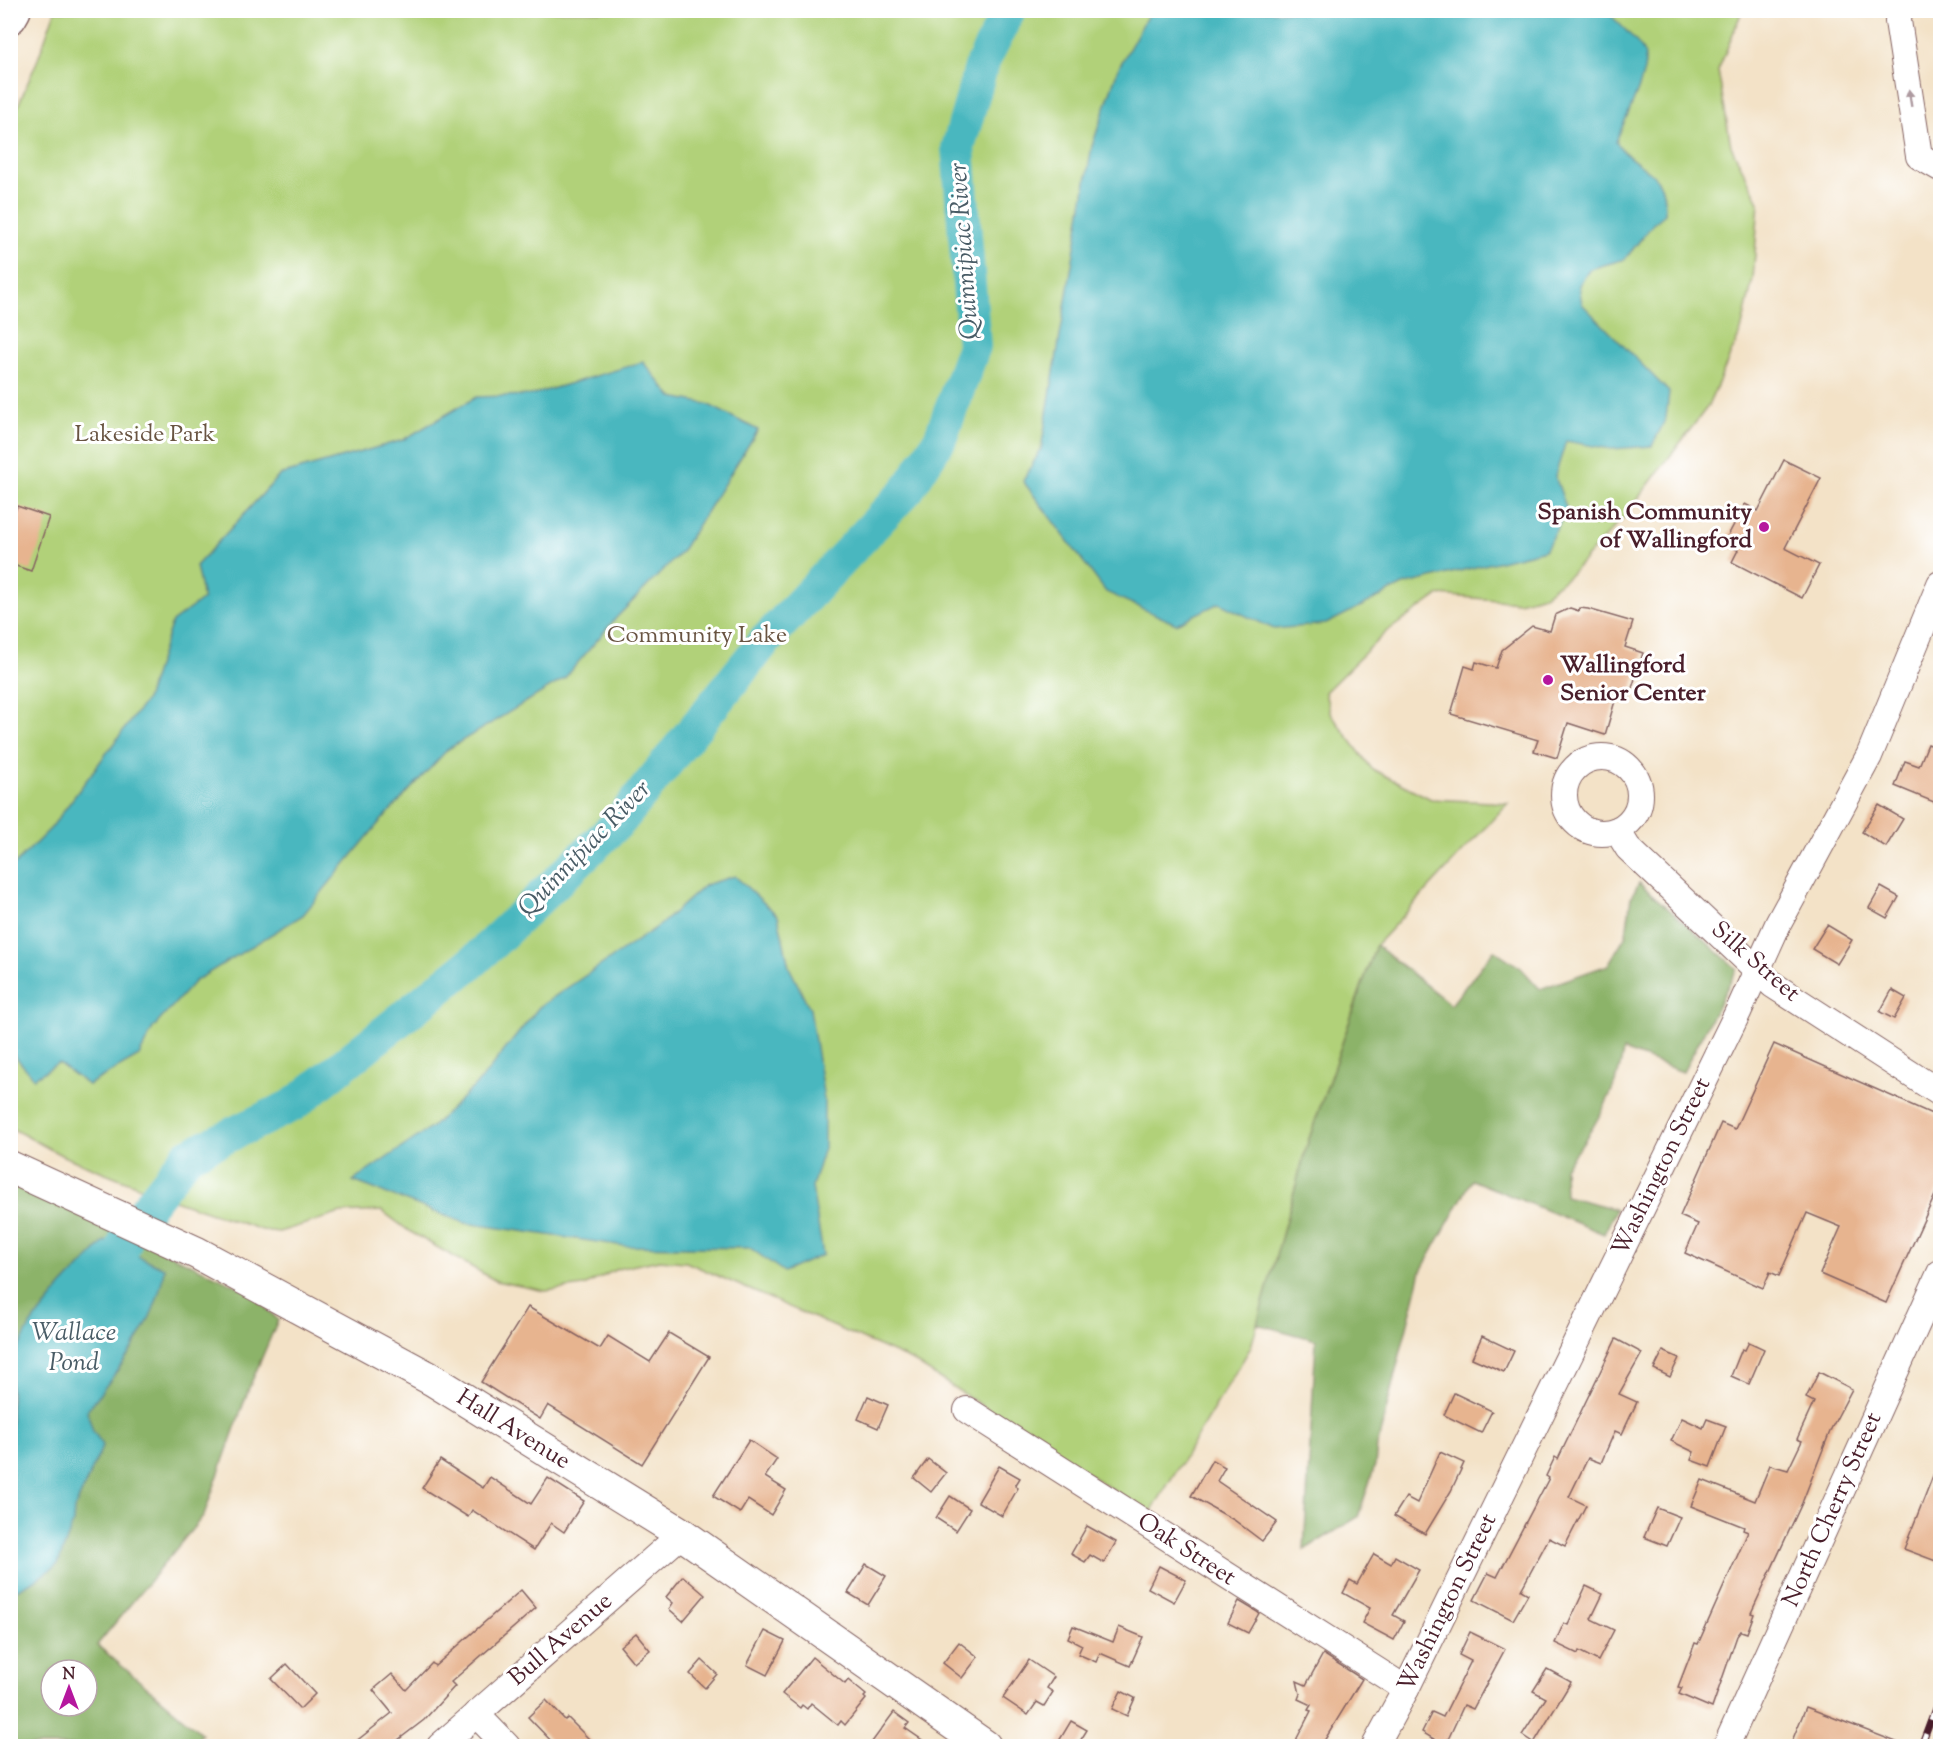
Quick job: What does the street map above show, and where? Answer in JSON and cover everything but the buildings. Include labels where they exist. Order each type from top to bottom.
[{"type":"highway","points":[[10,17],[14,10]]},
{"type":"main road","name":"Hall Avenue","points":[[10,1167],[197,1253],[433,1380],[682,1534],[985,1746]]},
{"type":"street","points":[[1899,10],[1898,21],[1919,156],[1941,168]]},
{"type":"street","name":"Washington Street","points":[[1375,1746],[1406,1689],[1758,970],[1778,924],[1869,756],[1941,584]]},
{"type":"street","name":"Silk Street","points":[[1617,830],[1628,848],[1784,993],[1941,1093]]},
{"type":"street","name":"North Cherry Street","points":[[1726,1746],[1941,1273]]},
{"type":"street","name":"Oak Street","points":[[967,1410],[1406,1689]]},
{"type":"street","name":"Bull Avenue","points":[[440,1746],[682,1534]]},
{"type":"street","points":[[476,1714],[507,1746]]},
{"type":"green space","name":"Community Lake","points":[[55,11],[1742,11],[1718,71],[1731,146],[1759,202],[1753,279],[1741,331],[1708,406],[1624,517],[1570,575],[1544,595],[1519,602],[1439,595],[1386,632],[1325,692],[1330,713],[1372,769],[1431,799],[1508,803],[1376,945],[1308,1142],[1251,1347],[1150,1514],[911,1360],[686,1262],[659,1260],[617,1269],[584,1286],[545,1291],[496,1281],[409,1231],[382,1211],[341,1213],[279,1232],[262,1230],[168,1198],[63,1156],[11,1128],[10,124],[38,59]]},
{"type":"green space","points":[[1639,883],[1737,969],[1683,1072],[1623,1050],[1616,1081],[1609,1097],[1593,1128],[1564,1167],[1565,1196],[1616,1209],[1604,1234],[1472,1180],[1421,1271],[1377,1446],[1375,1465],[1358,1517],[1304,1550],[1316,1340],[1257,1324],[1308,1142],[1376,945],[1451,1005],[1494,950],[1521,968],[1540,989],[1608,965],[1626,935],[1631,897]]},
{"type":"green space","points":[[15,1182],[250,1292],[278,1320],[249,1388],[204,1515],[97,1645],[202,1734],[191,1746],[11,1746],[10,1197]]},
{"type":"water","points":[[1150,11],[1606,11],[1641,48],[1645,61],[1644,72],[1616,142],[1656,179],[1664,198],[1665,214],[1653,224],[1625,259],[1590,269],[1579,285],[1582,304],[1669,392],[1666,418],[1652,446],[1611,449],[1566,441],[1555,476],[1567,510],[1545,550],[1403,585],[1326,624],[1274,629],[1219,603],[1176,624],[1106,592],[1023,481],[1041,449],[1092,146],[1118,69]]},
{"type":"water","points":[[643,362],[672,397],[707,404],[758,430],[681,552],[616,618],[564,679],[448,749],[378,824],[303,915],[195,981],[153,1028],[139,1056],[88,1085],[58,1063],[34,1078],[11,1052],[11,868],[51,828],[146,700],[172,622],[203,599],[196,566],[280,475],[403,440],[476,397],[531,395]]},
{"type":"water","points":[[735,876],[778,916],[789,967],[810,1009],[824,1099],[824,1148],[812,1187],[823,1255],[784,1272],[750,1248],[625,1246],[465,1223],[353,1181],[432,1127],[481,1080],[539,1007],[660,925],[705,885]]},
{"type":"water","name":"Wallace Pond","points":[[105,1241],[164,1268],[160,1288],[154,1308],[135,1344],[87,1411],[93,1431],[103,1445],[74,1510],[73,1523],[58,1564],[11,1593],[11,1362],[31,1324],[62,1286]]},
{"type":"waterway","name":"Quinnipiac River","points":[[106,1293],[130,1229],[188,1155],[293,1105],[476,959],[620,821],[763,643],[908,489],[940,439],[974,346],[958,148],[982,64],[1009,10]]},
{"type":"railway","points":[[1921,1746],[1940,1695]]},
{"type":"railway","points":[[1936,1746],[1940,1733]]},
{"type":"place","name":"Spanish Community of Wallingford","points":[[1764,527]]},
{"type":"place","name":"Wallingford Senior Center","points":[[1548,680]]},
{"type":"park label","name":"Lakeside Park","points":[[145,435]]}]
